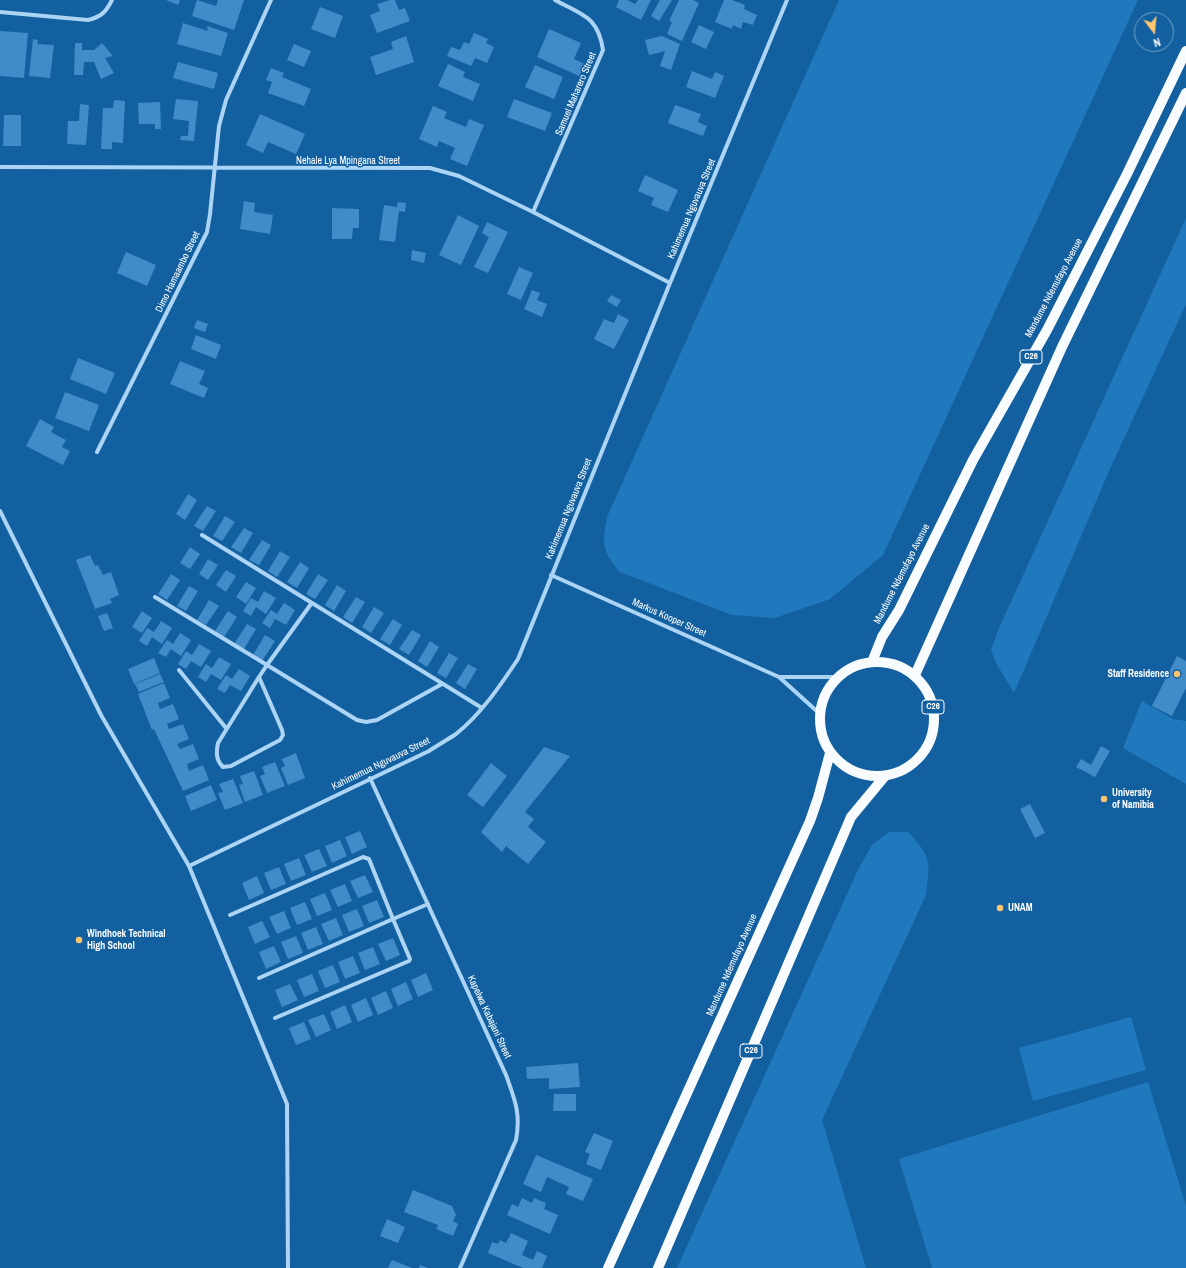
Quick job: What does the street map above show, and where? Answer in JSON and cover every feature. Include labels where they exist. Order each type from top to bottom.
[{"type":"main road","name":"Mandume Ndemufayo Avenue","points":[[872,662],[882,638],[899,610],[973,460],[1047,330],[1123,181],[1186,50]]},
{"type":"main road","name":"C26","points":[[915,675],[1062,347],[1186,93]]},
{"type":"main road","name":"C26","points":[[830,753],[852,771],[871,776],[885,776],[899,772],[917,760],[930,743],[934,729],[934,715],[932,701],[927,690],[915,675],[897,665],[872,662]]},
{"type":"main road","points":[[830,753],[822,734],[820,714],[825,694],[838,677],[846,671],[858,665],[872,662]]},
{"type":"main road","name":"Mandume Ndemufayo Avenue","points":[[608,1268],[810,821],[830,753]]},
{"type":"main road","name":"C26","points":[[658,1268],[851,817],[885,776]]},
{"type":"street","points":[[0,12],[88,20],[98,17],[107,10],[112,0]]},
{"type":"street","name":"Dimo Hamaambo Street","points":[[97,452],[206,232],[210,214],[219,126],[226,100],[271,0]]},
{"type":"street","name":"Samuel Maharero Street","points":[[533,212],[604,50],[601,35],[592,21],[555,0]]},
{"type":"street","name":"Kahimemua Nguvauva Street","points":[[189,866],[429,751],[456,734],[482,708],[500,687],[518,660],[551,574],[787,0]]},
{"type":"street","name":"Nehale Lya Mpingana Street","points":[[0,167],[214,169],[430,168],[460,176],[670,283]]},
{"type":"street","points":[[0,511],[101,715],[189,866],[286,1104],[288,1268]]},
{"type":"street","points":[[202,535],[311,604],[482,708]]},
{"type":"street","name":"Markus Kooper Street","points":[[551,574],[779,677]]},
{"type":"street","points":[[155,597],[357,720],[366,722],[377,720],[442,684]]},
{"type":"street","points":[[259,677],[283,735],[280,740],[231,766],[224,767],[218,762],[216,752],[218,743],[226,728],[259,677],[267,665],[311,604]]},
{"type":"street","points":[[179,670],[226,728]]},
{"type":"street","points":[[779,677],[838,677]]},
{"type":"street","points":[[779,677],[820,714]]},
{"type":"street","name":"Kapelwa Kabajani Street","points":[[370,778],[506,1075],[518,1107],[519,1124],[516,1140],[460,1268]]},
{"type":"street","points":[[230,915],[362,858],[367,858],[394,919],[410,961],[275,1018]]},
{"type":"street","points":[[259,978],[428,904]]},
{"type":"shaded area","points":[[839,0],[1138,0],[883,555],[830,599],[775,618],[732,615],[620,572],[614,565],[605,547],[605,526],[607,517]]},
{"type":"shaded area","points":[[1186,218],[1186,304],[1109,471],[1014,693],[996,663],[991,650],[999,628]]},
{"type":"shaded area","points":[[1142,701],[1173,719],[1186,721],[1186,784],[1123,748]]},
{"type":"shaded area","points":[[889,832],[908,832],[922,848],[928,860],[926,895],[822,1120],[866,1268],[677,1268],[858,870],[872,845]]},
{"type":"shaded area","points":[[1131,1017],[1146,1070],[1033,1101],[1019,1048]]},
{"type":"shaded area","points":[[1148,1082],[1186,1206],[1186,1268],[932,1268],[899,1159]]},
{"type":"building","points":[[166,0],[180,0],[178,5]]},
{"type":"building","points":[[197,0],[216,6],[218,0],[244,0],[234,30],[192,16]]},
{"type":"building","points":[[395,0],[399,10],[405,8],[410,21],[377,33],[370,15],[380,11],[377,4]]},
{"type":"building","points":[[619,0],[627,0],[635,4],[638,0],[651,0],[641,20],[616,7]]},
{"type":"building","points":[[660,0],[672,0],[659,21],[651,16]]},
{"type":"building","points":[[679,0],[693,0],[699,3],[682,41],[667,34],[672,22],[669,21]]},
{"type":"building","points":[[724,0],[732,0],[745,5],[744,9],[757,15],[753,25],[743,22],[741,29],[733,25],[732,29],[715,22]]},
{"type":"building","points":[[320,7],[343,16],[335,38],[311,29]]},
{"type":"building","points":[[183,23],[208,31],[207,26],[228,33],[221,56],[177,44]]},
{"type":"building","points":[[699,25],[714,32],[706,49],[691,42]]},
{"type":"building","points":[[549,29],[581,43],[574,59],[585,64],[579,76],[537,57]]},
{"type":"building","points":[[0,31],[28,33],[24,78],[0,76]]},
{"type":"building","points":[[474,33],[488,39],[486,43],[494,47],[487,63],[475,58],[471,66],[447,56],[451,47],[460,50],[464,42],[469,44]]},
{"type":"building","points":[[406,36],[414,62],[376,75],[370,57],[393,49],[391,42]]},
{"type":"building","points":[[662,36],[680,44],[671,70],[660,66],[665,51],[649,55],[645,40]]},
{"type":"building","points":[[33,39],[38,40],[37,44],[54,45],[50,78],[29,76]]},
{"type":"building","points":[[75,43],[82,43],[82,50],[94,50],[102,43],[113,56],[105,58],[114,73],[101,79],[94,62],[84,62],[83,75],[74,75]]},
{"type":"building","points":[[294,44],[311,51],[304,67],[287,60]]},
{"type":"building","points":[[178,62],[218,73],[214,89],[173,78]]},
{"type":"building","points":[[448,64],[465,72],[463,77],[480,84],[473,101],[438,86]]},
{"type":"building","points":[[535,65],[563,77],[554,99],[525,87]]},
{"type":"building","points":[[271,68],[284,73],[282,77],[311,89],[304,106],[268,93],[272,82],[266,80]]},
{"type":"building","points":[[692,71],[712,79],[715,72],[724,76],[715,98],[686,87]]},
{"type":"building","points":[[176,99],[198,101],[194,141],[180,140],[181,136],[188,136],[189,121],[173,119]]},
{"type":"building","points":[[514,99],[552,113],[545,131],[507,117]]},
{"type":"building","points":[[114,100],[125,101],[123,143],[112,142],[112,149],[101,149],[103,108],[113,108]]},
{"type":"building","points":[[160,102],[161,129],[155,129],[155,124],[139,124],[138,103]]},
{"type":"building","points":[[80,104],[89,105],[86,145],[67,144],[68,121],[79,121]]},
{"type":"building","points":[[675,105],[701,114],[698,122],[707,126],[703,136],[668,123]]},
{"type":"building","points":[[433,106],[447,112],[444,118],[466,127],[469,119],[484,125],[467,166],[450,159],[455,148],[439,141],[437,147],[419,139]]},
{"type":"building","points":[[260,114],[305,134],[296,154],[268,142],[263,153],[246,145]]},
{"type":"building","points":[[4,115],[21,115],[21,146],[3,146]]},
{"type":"building","points":[[645,175],[678,190],[668,212],[651,205],[654,198],[638,191]]},
{"type":"building","points":[[244,201],[255,203],[254,212],[273,215],[270,234],[240,229]]},
{"type":"building","points":[[398,202],[406,203],[405,212],[399,211],[395,242],[379,240],[384,205],[397,207]]},
{"type":"building","points":[[332,208],[359,209],[359,228],[353,228],[352,239],[332,239]]},
{"type":"building","points":[[458,215],[479,226],[461,265],[439,255]]},
{"type":"building","points":[[487,222],[508,232],[488,273],[474,267],[489,237],[482,233]]},
{"type":"building","points":[[412,250],[426,253],[424,263],[411,260]]},
{"type":"building","points":[[126,252],[156,265],[147,286],[117,273]]},
{"type":"building","points":[[519,267],[533,273],[521,300],[507,294]]},
{"type":"building","points":[[532,290],[540,293],[537,300],[547,304],[542,317],[524,309]]},
{"type":"building","points":[[611,295],[621,300],[617,307],[607,301]]},
{"type":"building","points":[[618,314],[629,320],[614,349],[594,339],[604,319],[614,323]]},
{"type":"building","points":[[197,320],[208,324],[205,332],[194,328]]},
{"type":"building","points":[[196,335],[221,345],[216,359],[191,349]]},
{"type":"building","points":[[78,358],[115,373],[106,394],[70,379]]},
{"type":"building","points":[[180,361],[205,371],[199,384],[208,388],[204,398],[170,384]]},
{"type":"building","points":[[65,392],[99,405],[89,431],[55,418]]},
{"type":"building","points":[[40,419],[54,427],[51,432],[66,440],[62,447],[70,451],[63,465],[26,446]]},
{"type":"building","points":[[188,494],[197,500],[185,520],[176,514]]},
{"type":"building","points":[[207,506],[216,511],[203,531],[194,526]]},
{"type":"building","points":[[225,516],[235,522],[222,541],[213,536]]},
{"type":"building","points":[[244,528],[253,533],[241,553],[231,547]]},
{"type":"building","points":[[262,540],[271,545],[259,565],[249,560]]},
{"type":"building","points":[[190,547],[200,554],[190,569],[180,563]]},
{"type":"building","points":[[280,551],[290,557],[277,577],[268,571]]},
{"type":"building","points":[[90,555],[95,566],[98,565],[103,575],[111,572],[119,595],[110,599],[112,603],[95,609],[76,560]]},
{"type":"building","points":[[208,559],[218,565],[208,580],[199,574]]},
{"type":"building","points":[[300,562],[309,568],[297,588],[287,582]]},
{"type":"building","points":[[226,570],[236,576],[226,592],[216,585]]},
{"type":"building","points":[[171,574],[180,580],[167,600],[158,594]]},
{"type":"building","points":[[318,574],[328,580],[315,599],[306,594]]},
{"type":"building","points":[[246,582],[256,588],[246,604],[236,597]]},
{"type":"building","points":[[337,585],[346,591],[334,611],[325,605]]},
{"type":"building","points":[[189,586],[198,591],[186,611],[177,606]]},
{"type":"building","points":[[264,591],[276,598],[266,614],[256,607],[251,616],[243,611],[251,598],[258,602]]},
{"type":"building","points":[[356,597],[365,602],[352,623],[343,617]]},
{"type":"building","points":[[209,600],[219,606],[206,625],[197,620]]},
{"type":"building","points":[[284,603],[295,610],[286,625],[275,619],[270,628],[262,623],[271,610],[277,614]]},
{"type":"building","points":[[374,607],[384,613],[371,633],[362,627]]},
{"type":"building","points":[[142,611],[152,618],[142,633],[132,627]]},
{"type":"building","points":[[228,611],[237,617],[224,637],[215,631]]},
{"type":"building","points":[[107,613],[113,628],[104,631],[98,616]]},
{"type":"building","points":[[393,619],[402,625],[390,645],[380,639]]},
{"type":"building","points":[[161,621],[172,628],[162,644],[152,637],[147,646],[139,641],[147,628],[154,632]]},
{"type":"building","points":[[247,624],[256,629],[244,649],[234,644]]},
{"type":"building","points":[[412,630],[421,635],[409,655],[399,649]]},
{"type":"building","points":[[180,633],[191,640],[181,656],[171,649],[166,657],[158,653],[167,640],[173,644]]},
{"type":"building","points":[[265,635],[275,641],[262,661],[253,655]]},
{"type":"building","points":[[430,641],[439,647],[427,667],[418,661]]},
{"type":"building","points":[[199,644],[211,651],[201,667],[191,661],[186,669],[178,664],[186,651],[192,655]]},
{"type":"building","points":[[449,653],[458,658],[446,678],[437,673]]},
{"type":"building","name":"Staff Residence","points":[[1177,656],[1186,661],[1186,688],[1172,716],[1152,706]]},
{"type":"building","points":[[219,657],[231,664],[221,680],[211,674],[206,682],[198,677],[206,664],[212,668]]},
{"type":"building","points":[[154,658],[160,673],[134,684],[128,669]]},
{"type":"building","points":[[468,664],[477,669],[465,689],[456,683]]},
{"type":"building","points":[[239,669],[250,676],[241,691],[230,685],[225,693],[217,689],[226,675],[232,679]]},
{"type":"building","points":[[160,674],[164,682],[139,692],[135,684]]},
{"type":"building","points":[[164,683],[170,698],[158,703],[160,709],[173,704],[179,719],[167,724],[169,729],[183,724],[189,739],[177,744],[180,749],[193,744],[199,759],[187,764],[189,771],[203,765],[209,780],[183,791],[154,729],[152,730],[138,694]]},
{"type":"building","points":[[1101,746],[1110,751],[1095,777],[1076,767],[1081,759],[1091,765]]},
{"type":"building","points":[[544,747],[570,756],[525,812],[534,819],[528,827],[546,842],[528,864],[506,846],[502,852],[481,832]]},
{"type":"building","points":[[296,753],[305,778],[288,785],[281,768],[285,766],[282,759]]},
{"type":"building","points":[[275,762],[285,786],[267,793],[260,776],[265,774],[262,767]]},
{"type":"building","points":[[491,763],[507,776],[483,807],[467,795]]},
{"type":"building","points":[[254,771],[263,795],[245,802],[239,785],[243,784],[240,776]]},
{"type":"building","points":[[233,779],[243,803],[225,810],[218,793],[223,792],[219,784]]},
{"type":"building","points":[[211,785],[217,800],[191,811],[185,796]]},
{"type":"building","points":[[1030,804],[1045,833],[1035,838],[1020,809]]},
{"type":"building","points":[[360,831],[367,847],[352,854],[345,837]]},
{"type":"building","points":[[340,840],[347,856],[332,863],[325,846]]},
{"type":"building","points":[[319,849],[327,866],[312,872],[304,855]]},
{"type":"building","points":[[299,858],[306,875],[291,881],[284,864]]},
{"type":"building","points":[[279,867],[286,884],[271,890],[264,873]]},
{"type":"building","points":[[365,875],[373,892],[358,898],[350,881]]},
{"type":"building","points":[[257,876],[264,893],[249,900],[242,883]]},
{"type":"building","points":[[345,884],[352,901],[338,907],[330,890]]},
{"type":"building","points":[[325,893],[332,910],[317,916],[310,899]]},
{"type":"building","points":[[377,900],[384,917],[369,923],[362,906]]},
{"type":"building","points":[[305,902],[312,919],[297,925],[290,908]]},
{"type":"building","points":[[357,909],[364,926],[349,932],[342,915]]},
{"type":"building","points":[[284,911],[291,928],[277,934],[269,917]]},
{"type":"building","points":[[336,918],[343,935],[329,941],[321,924]]},
{"type":"building","points":[[262,921],[270,937],[255,944],[248,927]]},
{"type":"building","points":[[316,927],[323,944],[308,950],[301,933]]},
{"type":"building","points":[[296,936],[303,953],[288,959],[281,942]]},
{"type":"building","points":[[393,938],[400,955],[386,961],[378,944]]},
{"type":"building","points":[[274,946],[281,962],[266,969],[259,952]]},
{"type":"building","points":[[373,947],[380,964],[365,970],[358,953]]},
{"type":"building","points":[[353,956],[360,973],[345,979],[338,962]]},
{"type":"building","points":[[333,965],[340,982],[325,988],[318,971]]},
{"type":"building","points":[[426,973],[433,990],[418,997],[411,980]]},
{"type":"building","points":[[312,974],[319,991],[304,997],[297,980]]},
{"type":"building","points":[[406,982],[413,999],[398,1006],[391,989]]},
{"type":"building","points":[[290,984],[298,1000],[282,1007],[275,990]]},
{"type":"building","points":[[386,991],[393,1008],[378,1015],[371,998]]},
{"type":"building","points":[[366,998],[373,1015],[358,1022],[351,1005]]},
{"type":"building","points":[[345,1005],[352,1022],[337,1029],[330,1012]]},
{"type":"building","points":[[324,1014],[331,1030],[316,1037],[308,1020]]},
{"type":"building","points":[[304,1022],[311,1039],[296,1045],[289,1028]]},
{"type":"building","points":[[578,1063],[580,1087],[549,1089],[549,1078],[527,1079],[526,1067]]},
{"type":"building","points":[[554,1094],[576,1094],[576,1111],[553,1111]]},
{"type":"building","points":[[594,1133],[613,1141],[601,1170],[586,1164],[590,1154],[585,1152]]},
{"type":"building","points":[[536,1155],[593,1179],[583,1201],[566,1194],[569,1187],[547,1177],[541,1192],[523,1184]]},
{"type":"building","points":[[413,1190],[452,1206],[456,1215],[453,1221],[458,1224],[453,1236],[436,1229],[438,1225],[404,1212]]},
{"type":"building","points":[[522,1198],[532,1203],[534,1198],[546,1203],[544,1209],[558,1215],[550,1234],[507,1215],[512,1204],[518,1207]]},
{"type":"building","points":[[387,1219],[405,1227],[398,1243],[380,1236]]},
{"type":"building","points":[[511,1233],[528,1241],[522,1255],[533,1260],[537,1251],[547,1256],[542,1268],[523,1268],[488,1253],[492,1242],[498,1244],[500,1240],[506,1243]]},
{"type":"building","points":[[392,1260],[412,1268],[388,1268]]},
{"type":"building","points":[[420,1265],[428,1268],[419,1268]]},
{"type":"place","name":"Staff Residence","points":[[1177,674]]},
{"type":"place","name":"University of Namibia","points":[[1104,799]]},
{"type":"place","name":"UNAM","points":[[1000,908]]},
{"type":"place","name":"Windhoek Technical High School","points":[[79,940]]}]
